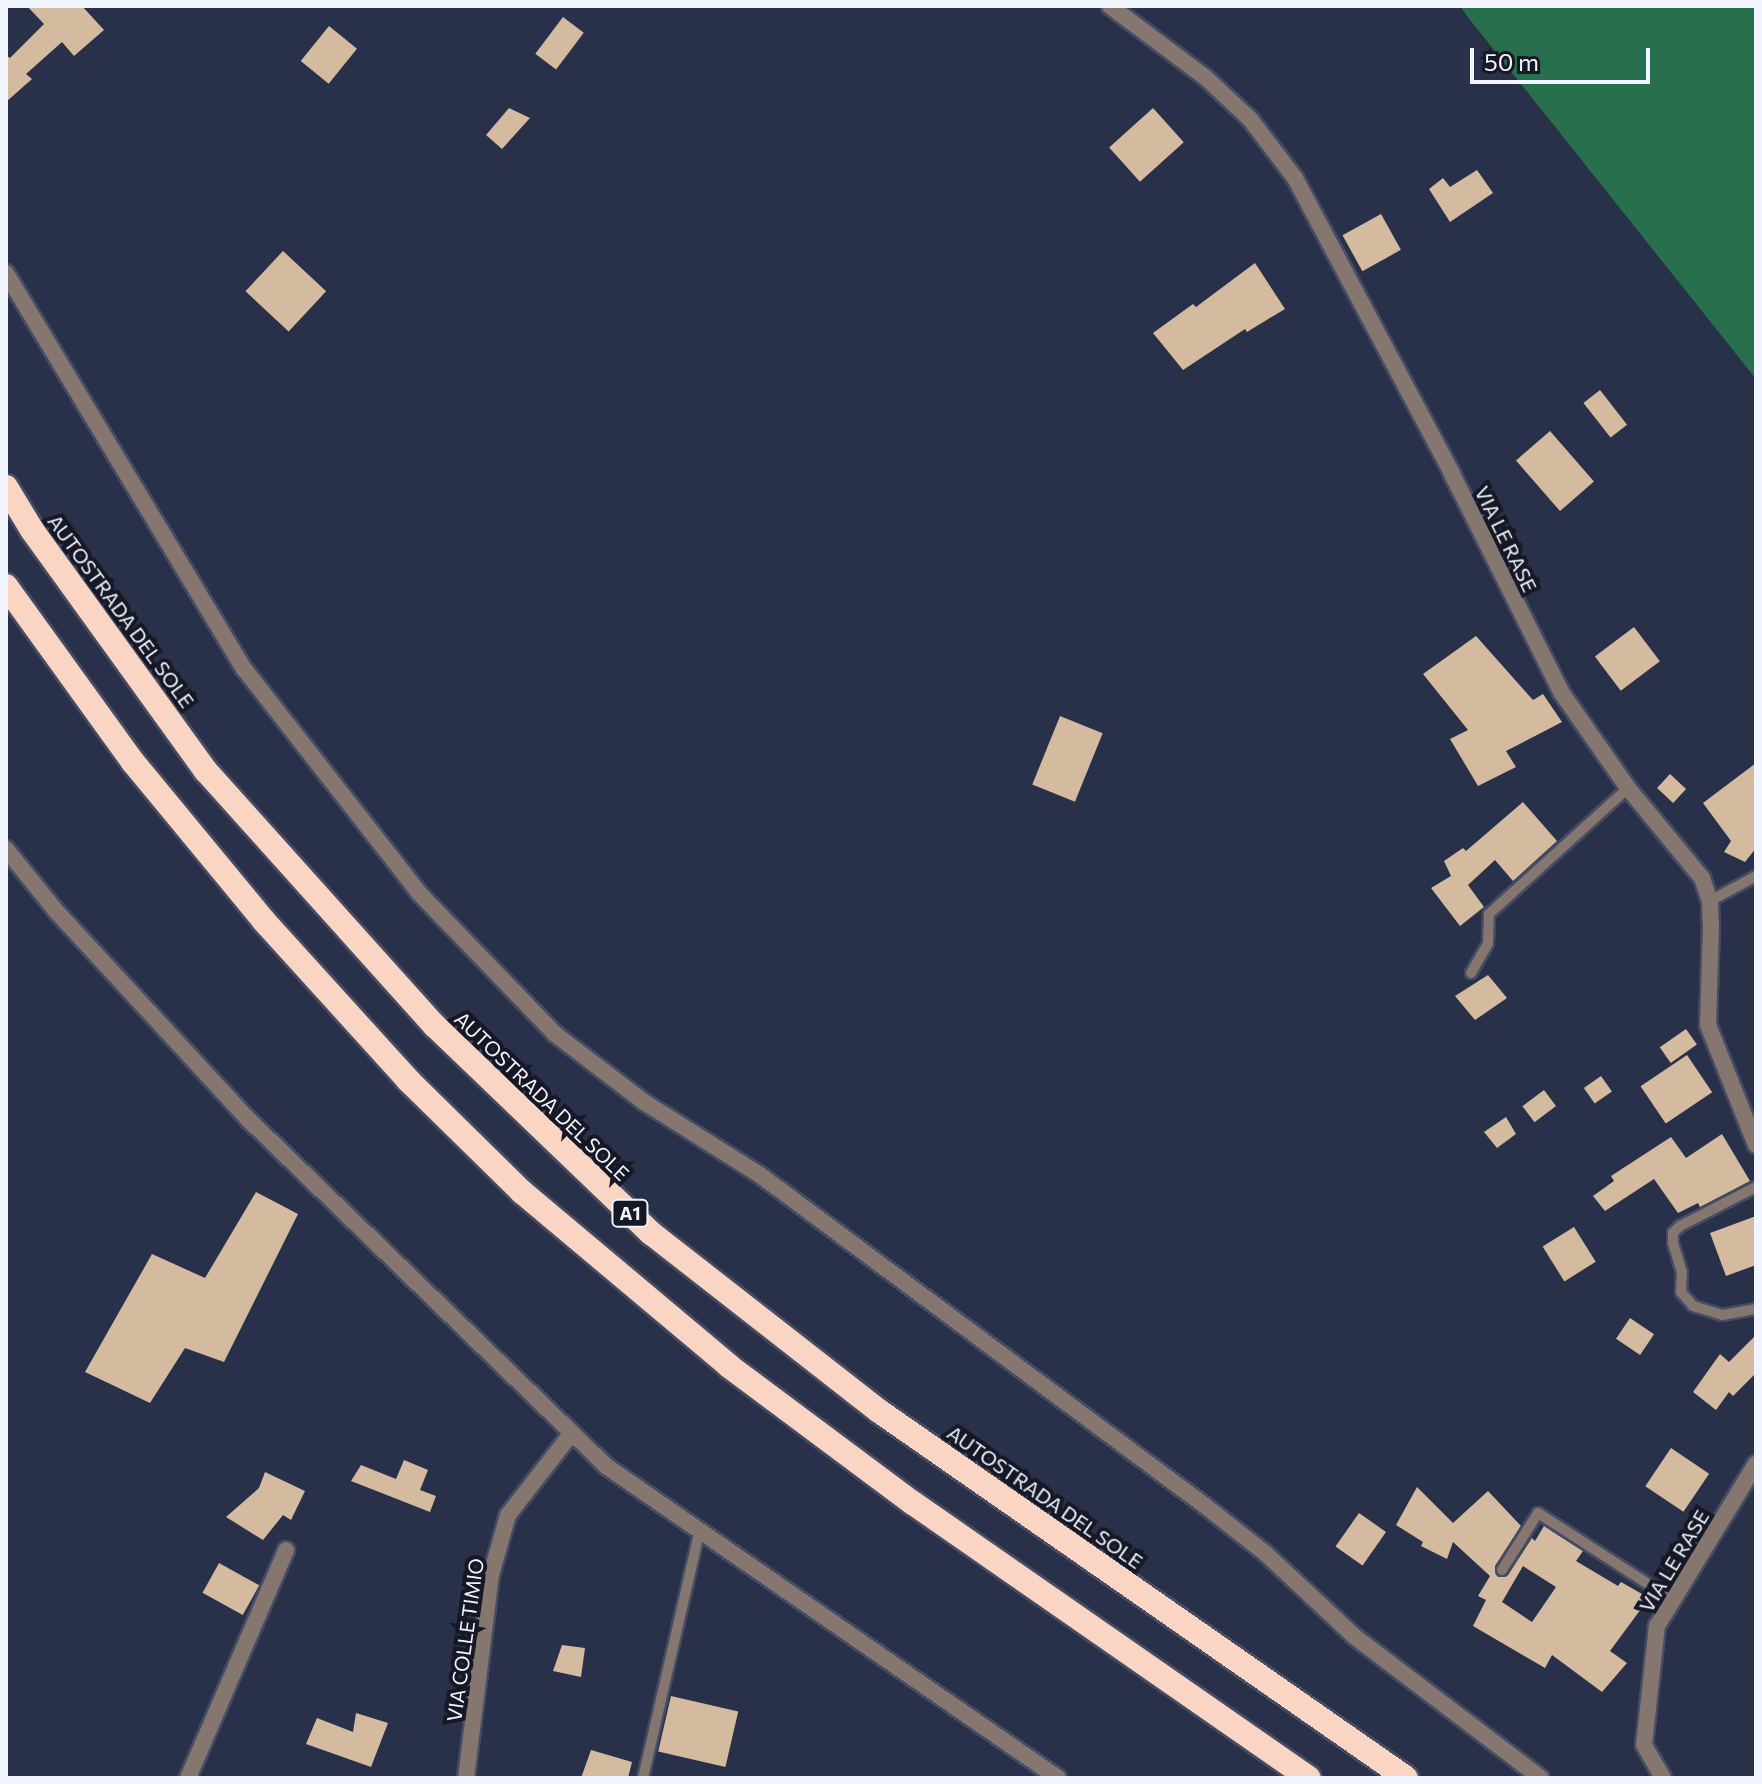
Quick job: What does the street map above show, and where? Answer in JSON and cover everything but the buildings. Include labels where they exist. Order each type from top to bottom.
[{"type":"highway","name":"AUTOSTRADA DEL SOLE","points":[[6,487],[32,530],[206,771],[435,1026],[651,1233],[879,1411],[1406,1778]]},
{"type":"highway","points":[[6,586],[133,762],[264,921],[408,1080],[522,1192],[729,1366],[913,1503],[1309,1778]]},
{"type":"street","name":"VIA LE RASE","points":[[1110,6],[1205,77],[1239,108],[1295,178],[1451,472],[1561,692],[1628,788],[1702,878],[1710,901],[1708,1025],[1756,1145]]},
{"type":"street","points":[[6,273],[245,670],[419,893],[555,1034],[644,1102],[760,1175],[1204,1505],[1265,1553],[1355,1637],[1541,1778]]},
{"type":"street","points":[[6,849],[56,911],[247,1118],[606,1466],[1057,1777]]},
{"type":"street","name":"VIA COLLE TIMIO","points":[[466,1778],[491,1575],[508,1515],[571,1434]]},
{"type":"street","name":"VIA LE RASE","points":[[1663,1778],[1644,1745],[1657,1626],[1756,1464]]},
{"type":"street","points":[[188,1778],[286,1550]]},
{"type":"lane","points":[[1471,973],[1488,943],[1489,914],[1628,788]]},
{"type":"lane","points":[[1710,901],[1756,876]]},
{"type":"lane","points":[[1756,1187],[1680,1226],[1673,1233],[1673,1243],[1682,1272],[1681,1292],[1684,1300],[1708,1313],[1722,1315],[1756,1309]]},
{"type":"lane","points":[[1502,1570],[1538,1513],[1673,1600]]},
{"type":"lane","points":[[643,1778],[700,1530]]},
{"type":"green space","points":[[1460,6],[1756,6],[1756,379],[1470,20]]}]
